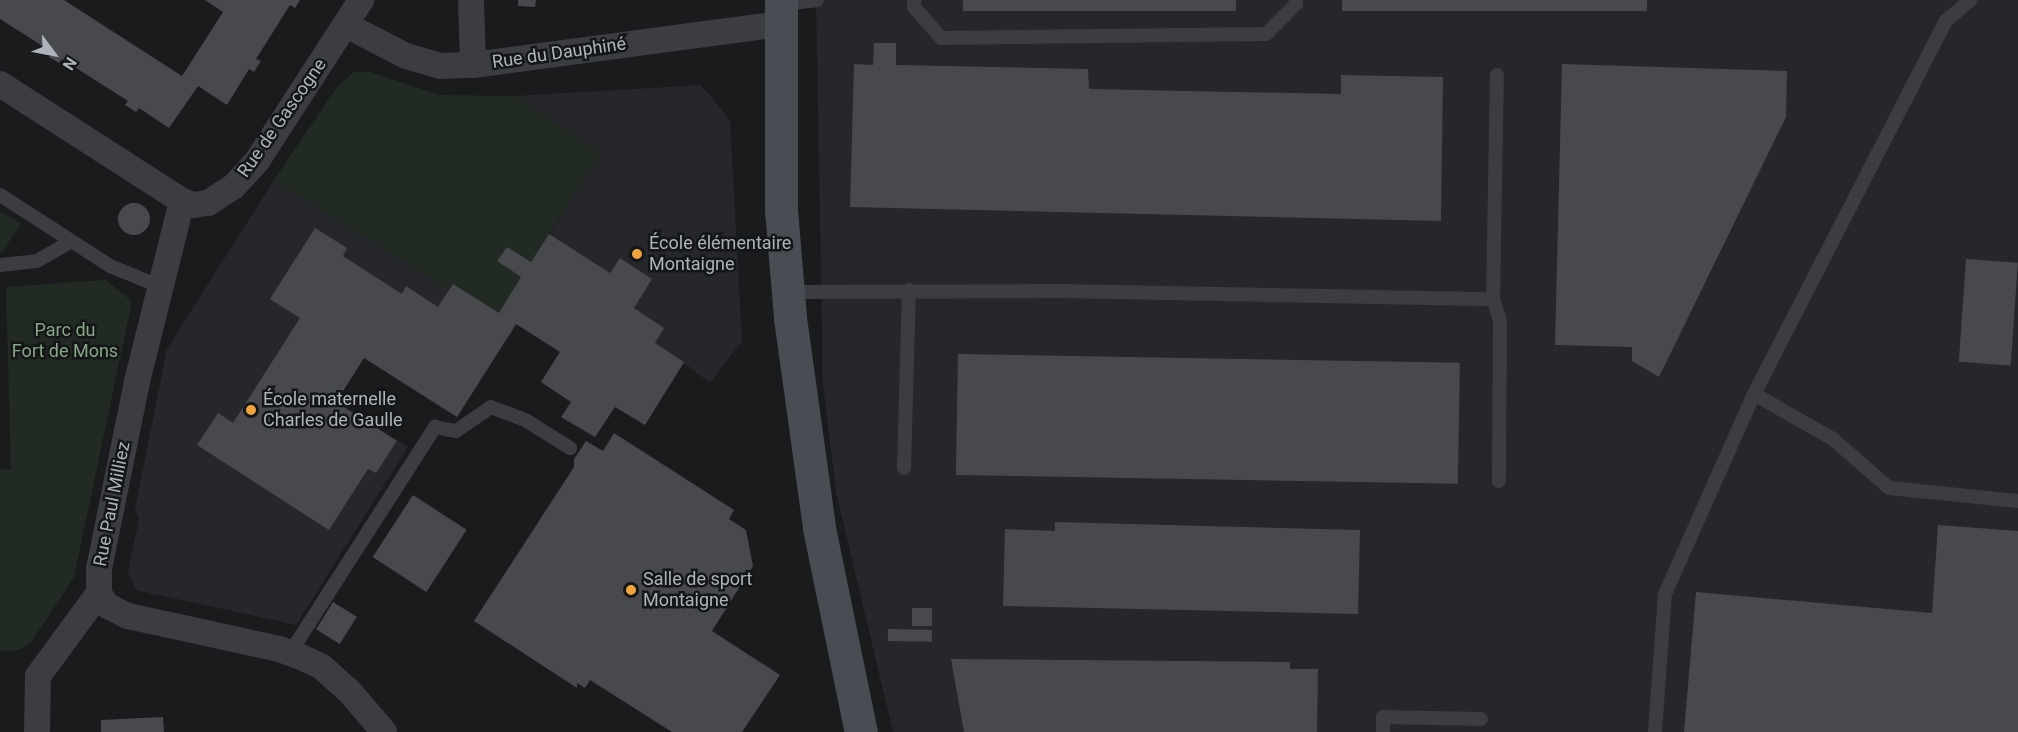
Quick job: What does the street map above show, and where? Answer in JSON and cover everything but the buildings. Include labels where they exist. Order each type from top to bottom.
[{"type":"street","name":"Rue de Gascogne","points":[[182,201],[193,205],[208,203],[221,196],[246,174],[361,0]]},
{"type":"street","points":[[471,0],[473,65]]},
{"type":"street","name":"Rue du Dauphiné","points":[[346,25],[383,46],[421,63],[440,66],[473,65],[781,9]]},
{"type":"street","points":[[781,9],[781,210],[798,392],[819,528],[861,732]]},
{"type":"street","points":[[0,84],[182,201]]},
{"type":"street","name":"Rue Paul Milliez","points":[[182,201],[159,286],[99,568],[99,593],[106,605],[129,616],[290,653],[322,667],[349,691],[384,732]]},
{"type":"street","points":[[37,732],[38,676],[99,593]]},
{"type":"lane","points":[[781,9],[817,0]]},
{"type":"lane","points":[[914,0],[914,7],[941,38],[1266,34],[1296,4],[1296,0]]},
{"type":"lane","points":[[1655,732],[1665,594],[1754,394],[1947,21],[1970,0]]},
{"type":"lane","points":[[1497,75],[1493,299],[1500,321],[1499,481]]},
{"type":"lane","points":[[0,195],[110,266],[159,286]]},
{"type":"lane","points":[[0,265],[37,261],[71,241]]},
{"type":"lane","points":[[788,292],[909,290],[1493,299]]},
{"type":"lane","points":[[904,468],[909,290]]},
{"type":"lane","points":[[1754,394],[1833,439],[1889,488],[2018,501]]},
{"type":"lane","points":[[290,653],[435,426],[456,430],[490,408],[527,421],[570,448]]},
{"type":"lane","points":[[1383,732],[1383,717],[1481,719]]},
{"type":"shaded area","points":[[816,0],[2018,0],[2018,732],[893,732],[836,492],[823,385]]},
{"type":"shaded area","name":"École maternelle Charles de Gaulle","points":[[701,85],[730,120],[742,341],[710,383],[684,363],[645,425],[615,407],[561,417],[571,402],[541,382],[560,352],[517,324],[457,417],[364,358],[336,402],[408,447],[296,625],[136,590],[128,572],[139,519],[135,509],[167,349],[274,180],[449,290],[453,284],[521,277],[497,261],[507,247],[532,262],[601,153],[515,96]]},
{"type":"green space","points":[[354,72],[370,72],[440,95],[515,96],[601,153],[531,262],[507,247],[497,261],[521,277],[499,313],[453,284],[449,290],[274,180],[337,87]]},
{"type":"green space","points":[[0,211],[21,224],[2,252],[0,252]]},
{"type":"green space","name":"Parc du Fort de Mons","points":[[105,280],[132,301],[74,577],[30,644],[19,650],[0,651],[0,469],[11,470],[6,287]]},
{"type":"place","name":"École élémentaire Montaigne","points":[[637,254]]},
{"type":"place","name":"École maternelle Charles de Gaulle","points":[[251,410]]},
{"type":"place","name":"Salle de sport Montaigne","points":[[631,590]]}]
